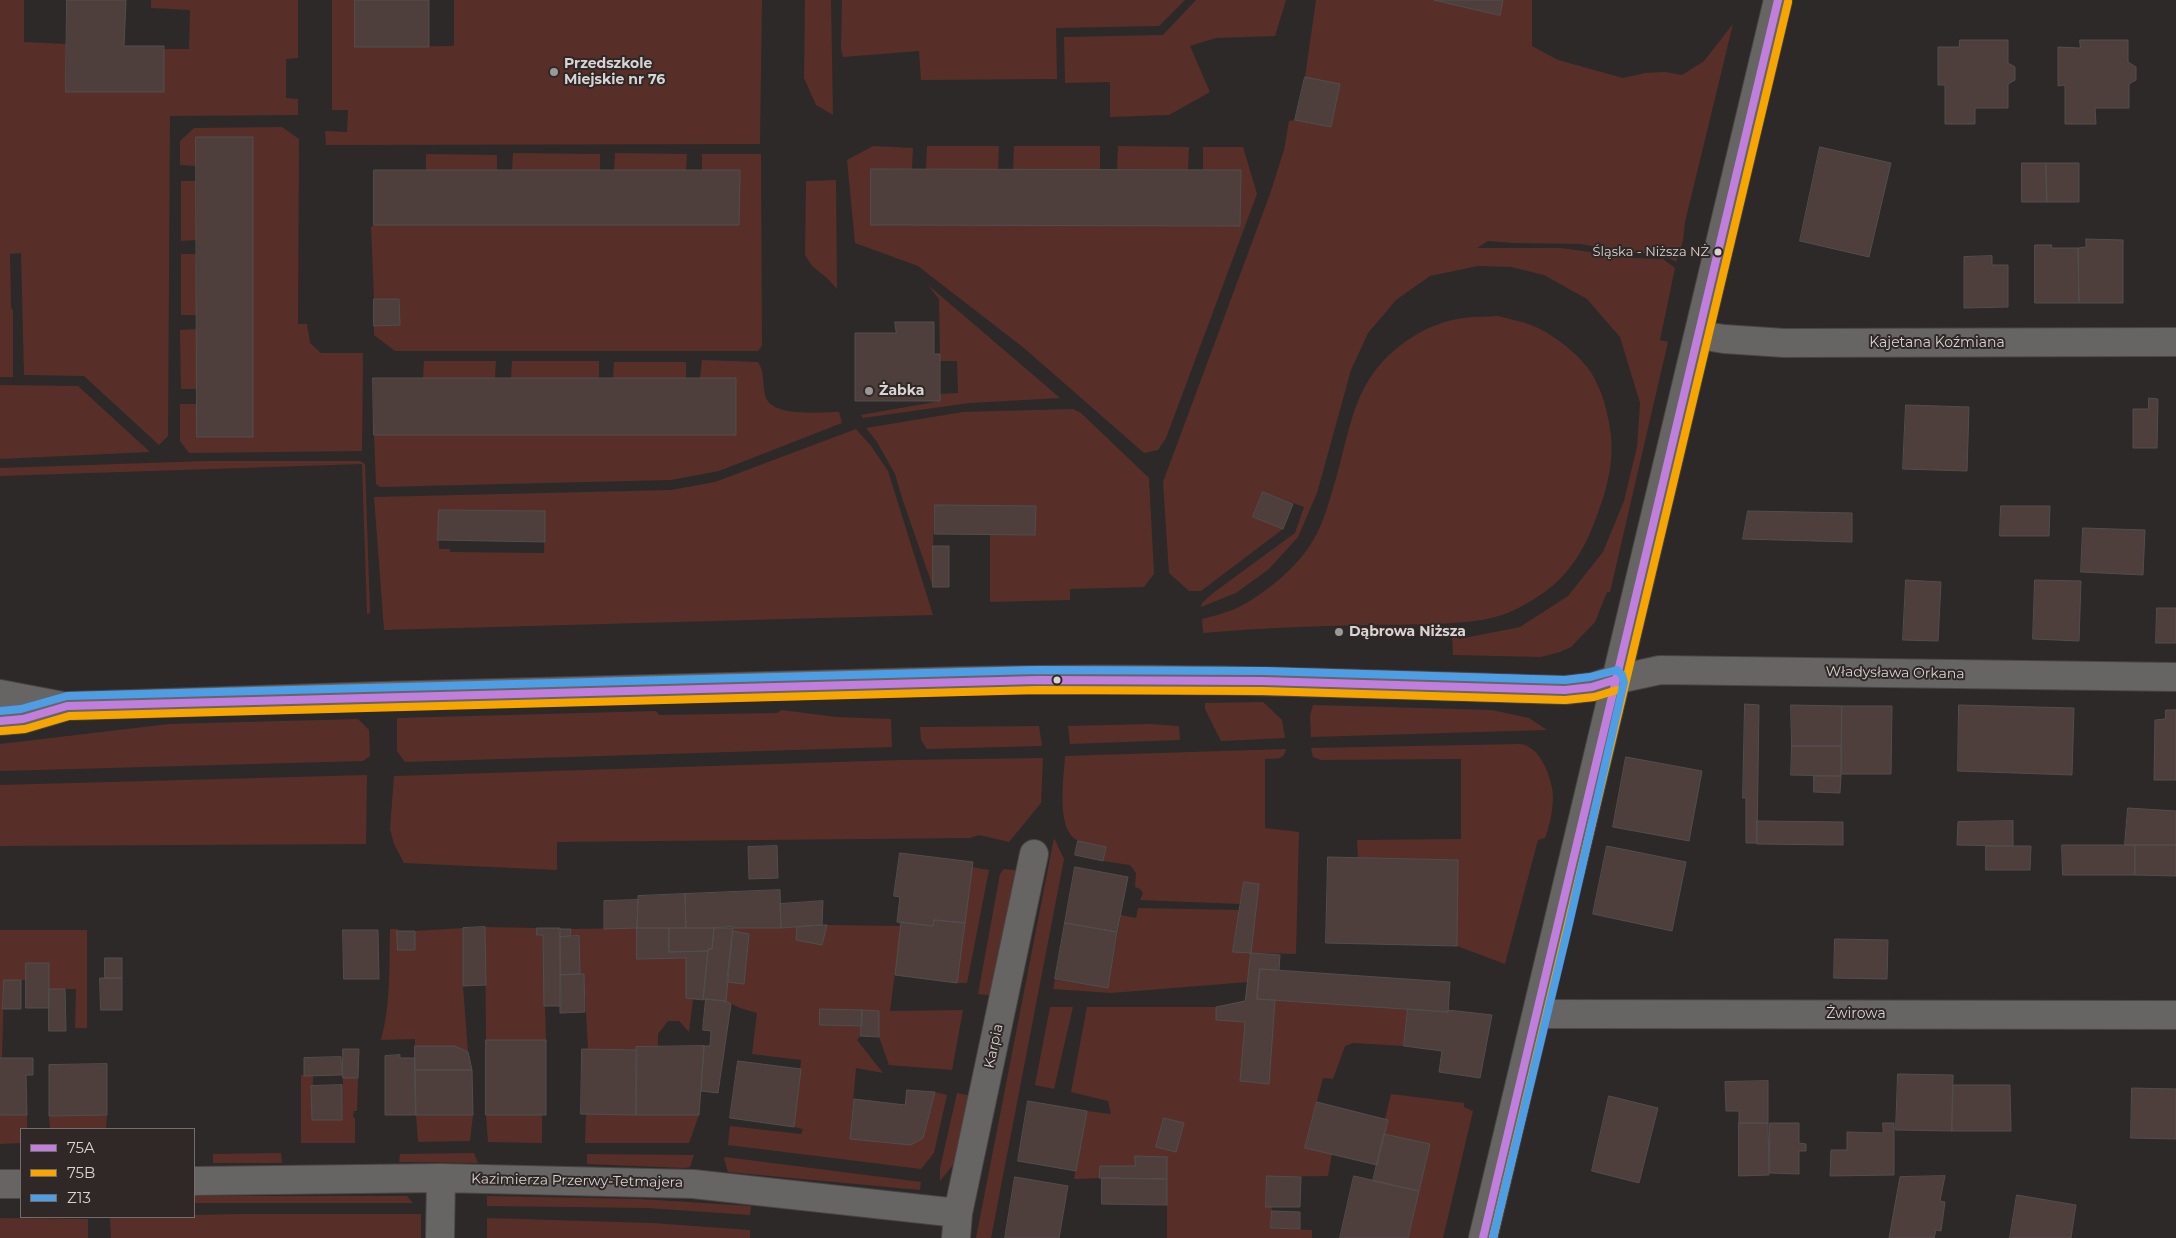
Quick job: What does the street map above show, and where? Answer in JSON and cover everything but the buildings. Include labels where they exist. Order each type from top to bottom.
[{"type":"street","points":[[1483,1238],[1558,926],[1614,680],[1699,335],[1778,0]]},
{"type":"street","name":"Kajetana Koźmiana","points":[[1699,335],[1784,344],[2176,342]]},
{"type":"street","name":"Władysława Orkana","points":[[67,706],[1048,679],[1190,679],[1566,690],[1592,687],[1660,670],[2176,676]]},
{"type":"street","points":[[0,694],[67,706]]},
{"type":"street","points":[[0,721],[23,719],[67,706]]},
{"type":"street","name":"Karpia","points":[[957,1225],[1034,854]]},
{"type":"street","name":"Żwirowa","points":[[1536,1014],[2176,1016]]},
{"type":"street","points":[[440,1238],[441,1178]]},
{"type":"street","name":"Kazimierza Przerwy-Tetmajera","points":[[195,1181],[441,1178],[693,1184],[957,1225]]},
{"type":"street","points":[[0,1184],[20,1184]]},
{"type":"shaded area","points":[[0,0],[24,0],[24,42],[66,44],[66,92],[163,92],[164,49],[189,49],[190,10],[151,8],[151,0],[298,0],[298,58],[286,59],[286,98],[298,99],[298,115],[170,116],[168,436],[159,445],[84,376],[24,375],[21,253],[10,254],[11,308],[13,310],[13,377],[0,377]]},
{"type":"shaded area","points":[[332,0],[355,0],[355,47],[454,46],[454,0],[762,0],[760,144],[326,145],[325,131],[347,132],[348,110],[332,110]]},
{"type":"shaded area","points":[[805,0],[831,0],[833,115],[816,105],[804,78]]},
{"type":"shaded area","points":[[842,0],[1185,0],[1159,26],[1056,28],[1057,79],[921,80],[919,51],[843,57],[841,49]]},
{"type":"shaded area","points":[[1196,0],[1286,0],[1275,36],[1216,38],[1190,46],[1210,92],[1169,115],[1110,117],[1110,82],[1065,83],[1064,37],[1163,35]]},
{"type":"shaded area","points":[[1316,0],[1434,0],[1500,14],[1503,0],[1532,0],[1532,46],[1558,60],[1623,78],[1645,73],[1665,72],[1682,75],[1704,61],[1733,24],[1685,222],[1683,241],[1676,262],[1662,254],[1635,253],[1580,244],[1488,241],[1477,248],[1561,248],[1633,258],[1663,259],[1675,268],[1660,340],[1668,342],[1610,592],[1607,592],[1595,622],[1571,647],[1560,652],[1541,657],[1453,655],[1452,632],[1459,639],[1520,627],[1568,596],[1603,552],[1624,501],[1637,447],[1640,403],[1620,337],[1587,299],[1544,275],[1511,267],[1478,266],[1430,276],[1396,300],[1368,333],[1351,370],[1317,493],[1298,537],[1269,569],[1236,593],[1201,607],[1202,603],[1213,593],[1295,533],[1304,507],[1263,492],[1253,517],[1283,529],[1201,591],[1189,591],[1169,573],[1163,482],[1270,194],[1284,150],[1289,121],[1295,120],[1331,127],[1340,85],[1305,77]]},
{"type":"shaded area","points":[[282,127],[299,139],[298,324],[307,324],[310,343],[321,353],[363,353],[362,451],[189,453],[180,441],[180,404],[197,404],[197,437],[253,437],[253,137],[197,137],[196,166],[180,165],[180,141],[194,128]]},
{"type":"shaded area","points":[[873,146],[913,148],[912,169],[871,170],[871,225],[1240,226],[1241,170],[1203,170],[1203,147],[1243,147],[1257,194],[1166,438],[1158,450],[1144,453],[1024,348],[918,266],[855,243],[847,160]]},
{"type":"shaded area","points":[[927,146],[999,146],[998,170],[926,169]]},
{"type":"shaded area","points":[[1014,146],[1100,146],[1100,170],[1013,170]]},
{"type":"shaded area","points":[[1118,146],[1189,147],[1188,170],[1117,169]]},
{"type":"shaded area","points":[[513,153],[600,154],[600,170],[512,170]]},
{"type":"shaded area","points":[[615,153],[687,154],[686,170],[614,170]]},
{"type":"shaded area","points":[[426,154],[497,155],[497,170],[426,170]]},
{"type":"shaded area","points":[[702,154],[761,154],[762,346],[758,351],[395,351],[374,335],[374,326],[400,325],[399,299],[374,299],[371,227],[374,225],[739,225],[740,170],[702,170]]},
{"type":"shaded area","points":[[836,180],[837,289],[812,266],[805,255],[806,181]]},
{"type":"shaded area","points":[[181,181],[196,181],[197,240],[181,241]]},
{"type":"shaded area","points":[[181,254],[196,254],[197,315],[181,315]]},
{"type":"shaded area","points":[[928,285],[1060,398],[969,403],[863,418],[861,415],[940,401],[940,394],[958,393],[957,361],[940,361],[939,299]]},
{"type":"shaded area","points":[[1498,316],[1538,328],[1571,350],[1585,364],[1594,377],[1606,409],[1612,447],[1607,483],[1582,550],[1564,575],[1526,604],[1496,617],[1480,620],[1441,624],[1306,627],[1203,633],[1202,619],[1235,609],[1256,597],[1288,571],[1305,552],[1317,534],[1324,518],[1350,425],[1359,400],[1370,378],[1388,356],[1411,338],[1450,320]]},
{"type":"shaded area","points":[[197,329],[197,389],[181,389],[180,330]]},
{"type":"shaded area","points":[[702,360],[758,362],[765,395],[769,402],[776,407],[797,412],[839,412],[842,423],[719,471],[671,480],[380,487],[376,484],[374,435],[736,435],[736,378],[700,378]]},
{"type":"shaded area","points":[[424,361],[496,361],[495,378],[423,378]]},
{"type":"shaded area","points":[[512,361],[599,361],[599,378],[511,378]]},
{"type":"shaded area","points":[[614,362],[686,362],[686,378],[613,378]]},
{"type":"shaded area","points":[[0,385],[78,386],[150,452],[0,459]]},
{"type":"shaded area","points":[[1073,409],[1081,413],[1149,478],[1154,574],[1144,587],[1070,589],[1070,600],[990,602],[990,535],[1035,535],[1036,506],[935,505],[933,587],[895,474],[877,442],[866,428],[963,412]]},
{"type":"shaded area","points":[[856,429],[871,446],[888,471],[933,615],[384,630],[374,497],[671,490],[715,482]],"holes":[[[439,510],[545,511],[544,553],[450,552],[450,549],[439,549]]]},
{"type":"shaded area","points":[[207,461],[360,461],[365,464],[370,613],[367,614],[362,464],[0,476],[0,468]]},
{"type":"shaded area","points":[[1263,702],[1282,720],[1285,738],[1221,741],[1205,709],[1205,703]]},
{"type":"shaded area","points":[[1313,705],[1492,710],[1529,718],[1547,730],[1311,737],[1310,715]]},
{"type":"shaded area","points":[[782,710],[836,717],[891,719],[892,747],[405,762],[397,751],[397,718],[656,711],[659,715],[777,713]]},
{"type":"shaded area","points":[[358,719],[369,730],[370,756],[363,761],[0,771],[0,744],[169,724]]},
{"type":"shaded area","points":[[1149,724],[1179,726],[1180,740],[1070,744],[1068,726]]},
{"type":"shaded area","points":[[1039,726],[1042,746],[927,749],[921,740],[920,727]]},
{"type":"shaded area","points":[[1520,744],[1533,749],[1542,761],[1546,768],[1553,794],[1550,821],[1545,838],[1538,840],[1505,964],[1457,946],[1458,860],[1358,858],[1357,840],[1461,839],[1461,759],[1321,760],[1313,757],[1311,748]]},
{"type":"shaded area","points":[[1286,749],[1281,757],[1265,759],[1265,828],[1299,832],[1296,954],[1251,953],[1259,884],[1244,882],[1240,904],[1140,900],[1143,893],[1135,887],[1136,873],[1130,865],[1103,861],[1106,847],[1079,841],[1071,836],[1064,816],[1063,803],[1065,756]]},
{"type":"shaded area","points":[[1043,758],[1041,803],[1009,842],[979,835],[970,838],[557,842],[557,870],[404,863],[394,844],[390,829],[394,776],[902,760]]},
{"type":"shaded area","points":[[367,775],[366,844],[0,846],[0,785]]},
{"type":"shaded area","points":[[1054,838],[1064,859],[991,1238],[976,1238]]},
{"type":"shaded area","points":[[972,867],[989,870],[967,983],[957,983]]},
{"type":"shaded area","points":[[1004,869],[1022,871],[996,996],[978,994],[1000,874]]},
{"type":"shaded area","points":[[1138,908],[1240,910],[1233,951],[1251,953],[1248,982],[1111,993],[1053,989],[1055,980],[1108,988],[1121,915],[1136,918]]},
{"type":"shaded area","points":[[827,925],[901,926],[890,1011],[963,1010],[952,1070],[889,1065],[879,1037],[879,1011],[820,1010],[820,1025],[862,1026],[861,1036],[857,1040],[883,1073],[856,1068],[850,1139],[911,1145],[923,1138],[935,1092],[947,1095],[934,1153],[921,1169],[728,1145],[730,1126],[801,1134],[803,1129],[794,1127],[801,1060],[752,1054],[757,1013],[726,1001],[727,982],[744,984],[749,935],[733,931],[733,927],[797,927],[796,940],[822,945]]},
{"type":"shaded area","points":[[485,927],[537,928],[537,935],[543,935],[546,1040],[486,1040]]},
{"type":"shaded area","points":[[463,928],[463,986],[468,1052],[455,1046],[415,1046],[415,1039],[381,1040],[388,999],[390,929],[398,929],[398,950],[414,950],[415,931]]},
{"type":"shaded area","points":[[637,928],[637,959],[686,958],[686,998],[693,999],[689,1032],[679,1021],[668,1021],[658,1034],[658,1047],[637,1050],[588,1049],[584,975],[580,974],[579,936],[570,936],[571,929]]},
{"type":"shaded area","points":[[0,930],[87,930],[87,1028],[75,1028],[76,989],[49,989],[49,963],[26,963],[26,980],[4,980],[2,1058],[0,1058]]},
{"type":"shaded area","points":[[1275,1000],[1408,1009],[1404,1046],[1353,1043],[1345,1046],[1333,1079],[1323,1078],[1305,1148],[1332,1154],[1328,1176],[1267,1177],[1266,1207],[1272,1207],[1271,1228],[1312,1230],[1312,1238],[1167,1238],[1167,1158],[1136,1156],[1135,1166],[1100,1166],[1099,1178],[1074,1179],[1087,1111],[1111,1114],[1108,1101],[1071,1092],[1087,1007],[1216,1007],[1216,1020],[1245,1022],[1240,1081],[1268,1084]],"holes":[[[1164,1118],[1184,1123],[1176,1152],[1157,1147]]]},
{"type":"shaded area","points":[[1050,1007],[1073,1007],[1054,1089],[1035,1085]]},
{"type":"shaded area","points":[[301,1075],[313,1076],[312,1120],[342,1120],[343,1078],[358,1078],[357,1111],[354,1111],[353,1117],[355,1118],[355,1143],[301,1143]]},
{"type":"shaded area","points":[[957,1093],[977,1097],[962,1154],[940,1181],[940,1168]]},
{"type":"shaded area","points":[[1391,1094],[1464,1103],[1464,1107],[1473,1111],[1443,1238],[1408,1238],[1430,1144],[1384,1134],[1388,1121],[1385,1119]]},
{"type":"shaded area","points":[[586,1114],[699,1115],[689,1143],[585,1143]]},
{"type":"shaded area","points":[[0,1115],[27,1115],[27,1128],[20,1128],[20,1143],[0,1144]]},
{"type":"shaded area","points":[[107,1115],[106,1128],[50,1128],[49,1116]]},
{"type":"shaded area","points":[[416,1115],[473,1115],[470,1141],[418,1142]]},
{"type":"shaded area","points":[[486,1115],[542,1115],[542,1143],[488,1142]]},
{"type":"shaded area","points":[[281,1153],[282,1163],[213,1163],[213,1154]]},
{"type":"shaded area","points":[[474,1153],[478,1163],[399,1162],[400,1154]]},
{"type":"shaded area","points":[[587,1154],[694,1155],[690,1167],[685,1168],[587,1164]]},
{"type":"shaded area","points":[[725,1157],[921,1182],[920,1190],[728,1172]]},
{"type":"shaded area","points":[[195,1196],[407,1196],[413,1203],[195,1203]]},
{"type":"shaded area","points":[[487,1196],[640,1199],[751,1206],[750,1215],[647,1208],[487,1206]]},
{"type":"shaded area","points":[[421,1214],[421,1238],[111,1238],[110,1218],[195,1218],[195,1215]]},
{"type":"shaded area","points":[[0,1218],[88,1219],[88,1238],[0,1238]]},
{"type":"shaded area","points":[[487,1218],[652,1223],[750,1230],[750,1238],[487,1238]]},
{"type":"transit line","name":"75A","points":[[1483,1238],[1778,0]]},
{"type":"transit line","name":"75B","points":[[1493,1238],[1788,2]]},
{"type":"transit line","name":"Z13","points":[[0,711],[21,709],[67,696],[1037,670],[1264,671],[1565,680],[1590,677],[1617,670],[1622,675],[1624,682],[1568,928],[1493,1238]]},
{"type":"transit line","name":"75A","points":[[0,721],[23,719],[67,706],[1037,680],[1263,681],[1565,690],[1592,687],[1614,680]]},
{"type":"transit line","name":"75B","points":[[1,731],[25,729],[69,716],[1037,690],[1263,691],[1565,700],[1594,697],[1617,690]]},
{"type":"place","name":"Przedszkole Miejskie nr 76","points":[[554,72]]},
{"type":"place","name":"Śląska - Niższa NŻ","points":[[1718,252]]},
{"type":"place","name":"Żabka","points":[[869,391]]},
{"type":"place","name":"Dąbrowa Niższa","points":[[1339,632]]}]
